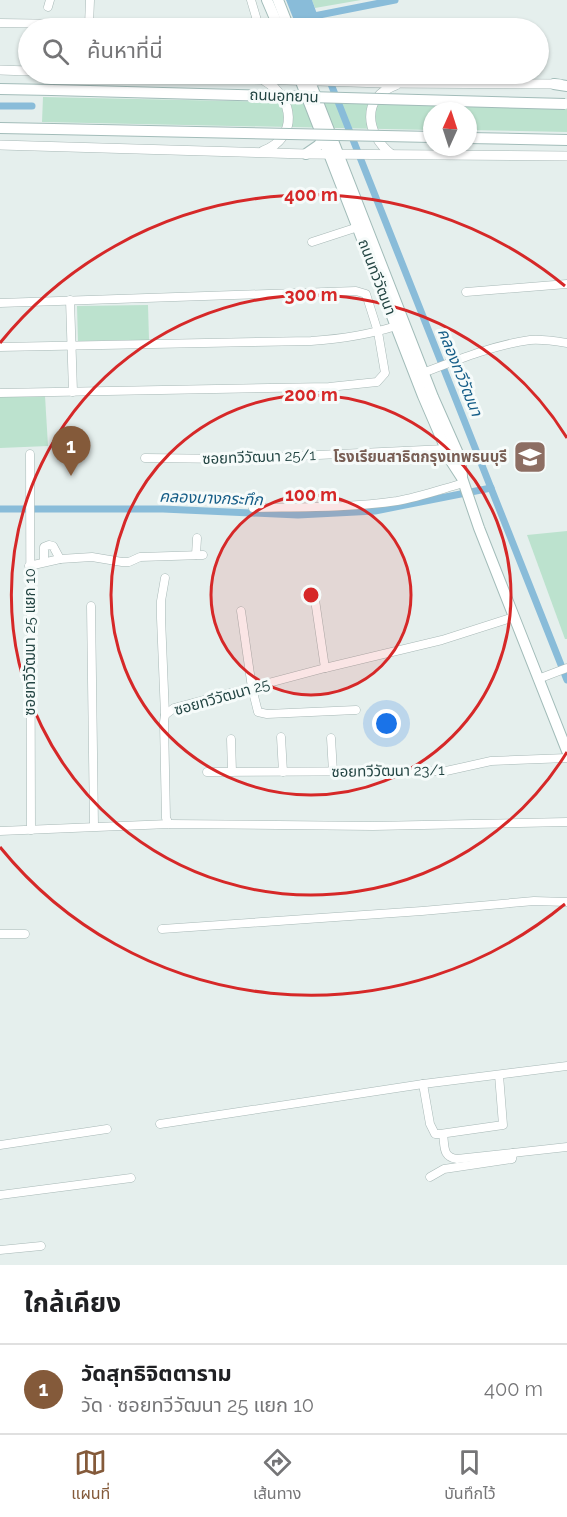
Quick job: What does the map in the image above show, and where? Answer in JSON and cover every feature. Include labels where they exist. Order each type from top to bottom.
[{"type":"main road","points":[[267,0],[277,18]]},
{"type":"main road","points":[[278,0],[281,18]]},
{"type":"main road","name":"ถนนทวีวัฒนา","points":[[308,84],[323,138],[337,154],[358,227],[396,326],[446,449],[465,487],[567,751]]},
{"type":"main road","name":"ถนนทวีวัฒนา","points":[[308,84],[423,374],[460,458],[465,487]]},
{"type":"main road","points":[[554,84],[567,85]]},
{"type":"main road","name":"ถนนอุทยาน","points":[[0,89],[566,104]]},
{"type":"main road","points":[[0,128],[423,137]]},
{"type":"main road","points":[[306,154],[319,145],[323,138]]},
{"type":"main road","points":[[477,138],[567,140]]},
{"type":"street","points":[[89,18],[90,0]]},
{"type":"street","points":[[251,0],[257,18]]},
{"type":"street","points":[[0,23],[18,23]]},
{"type":"street","points":[[0,70],[18,71]]},
{"type":"street","points":[[260,153],[279,141],[288,123],[288,113],[281,94],[272,84]]},
{"type":"street","points":[[386,154],[377,142],[370,120],[373,107],[380,95],[398,84]]},
{"type":"street","name":"ถนนอุทยาน","points":[[549,84],[554,84]]},
{"type":"street","points":[[0,145],[306,154],[567,156]]},
{"type":"street","points":[[312,242],[358,227]]},
{"type":"street","points":[[466,292],[567,284]]},
{"type":"street","points":[[0,303],[356,291],[366,294],[378,332],[385,373],[377,382],[329,387],[0,393]]},
{"type":"street","points":[[70,300],[73,392]]},
{"type":"street","points":[[0,347],[311,341],[378,332],[396,326]]},
{"type":"street","points":[[423,374],[467,357],[531,340],[567,343]]},
{"type":"street","name":"ซอยทวีวัฒนา 25/1","points":[[145,458],[232,459],[446,449]]},
{"type":"street","name":"ซอยทวีวัฒนา 25 แยก 10","points":[[30,454],[32,830]]},
{"type":"street","points":[[253,507],[344,506],[399,501],[465,487]]},
{"type":"street","points":[[29,566],[60,559],[92,557],[129,562],[140,557],[199,555],[197,538]]},
{"type":"street","points":[[44,562],[44,547],[49,545],[53,546],[60,559]]},
{"type":"street","points":[[165,578],[160,618],[165,715]]},
{"type":"street","points":[[314,593],[325,668]]},
{"type":"street","points":[[91,606],[94,826]]},
{"type":"street","points":[[241,611],[252,688],[260,714],[356,710]]},
{"type":"street","name":"ซอยทวีวัฒนา 25","points":[[169,824],[166,818],[165,715],[174,708],[442,640],[514,617]]},
{"type":"street","points":[[538,680],[567,668]]},
{"type":"street","points":[[281,737],[283,772]]},
{"type":"street","points":[[332,738],[333,772]]},
{"type":"street","points":[[231,739],[232,772]]},
{"type":"street","name":"ซอยทวีวัฒนา 23/1","points":[[207,772],[446,771],[491,760],[567,759]]},
{"type":"street","points":[[0,831],[169,824],[373,826],[567,822]]},
{"type":"street","points":[[162,928],[422,911],[534,901],[567,902]]},
{"type":"street","points":[[0,934],[25,934]]},
{"type":"street","points":[[160,1124],[423,1083],[567,1066]]},
{"type":"street","points":[[423,1083],[432,1131],[435,1134],[443,1134],[503,1125],[499,1075]]},
{"type":"street","points":[[0,1145],[107,1129]]},
{"type":"street","points":[[443,1134],[446,1154],[451,1158],[567,1147]]},
{"type":"street","points":[[430,1177],[444,1168],[512,1159],[513,1153]]},
{"type":"street","points":[[0,1194],[131,1178]]},
{"type":"street","points":[[0,1250],[41,1246]]},
{"type":"green space","points":[[312,0],[361,0],[315,8]]},
{"type":"green space","points":[[43,97],[423,105],[423,130],[42,122]]},
{"type":"green space","points":[[477,106],[567,108],[567,132],[477,130]]},
{"type":"green space","points":[[148,305],[149,340],[78,341],[77,306]]},
{"type":"green space","points":[[45,396],[48,446],[0,448],[0,397]]},
{"type":"green space","points":[[567,531],[567,639],[565,639],[527,535]]},
{"type":"water","points":[[286,0],[312,0],[318,18],[293,18]]},
{"type":"waterway","points":[[309,17],[395,0]]},
{"type":"waterway","name":"คลองทวีวัฒนา","points":[[331,84],[567,680]]},
{"type":"waterway","points":[[0,106],[32,106]]},
{"type":"waterway","name":"คลองบางกระทึก","points":[[0,509],[163,509],[298,515],[375,511],[491,488]]},
{"type":"place","name":"โรงเรียนสาธิตกรุงเทพธนบุรี","points":[[530,457]]},
{"type":"place","name":"วัดสุทธิจิตตาราม","points":[[71,476]]}]
